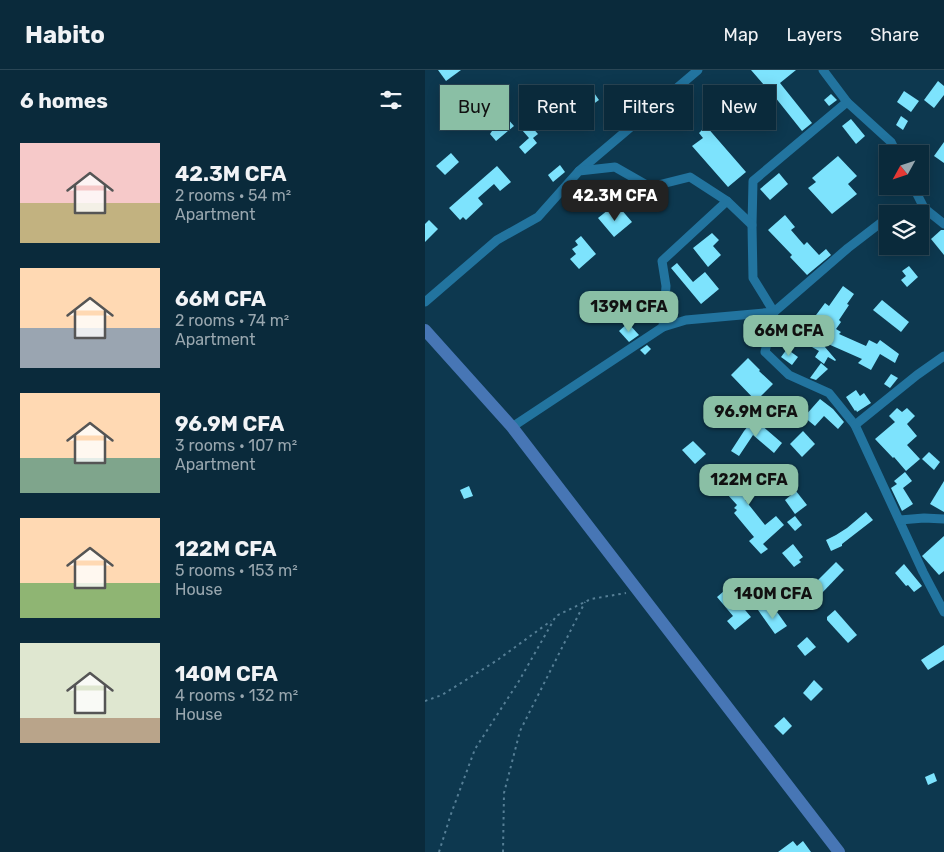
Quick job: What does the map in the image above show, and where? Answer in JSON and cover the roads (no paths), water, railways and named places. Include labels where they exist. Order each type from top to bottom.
[{"type":"street","points":[[425,302],[497,240],[537,217],[579,171],[699,70]]},
{"type":"street","points":[[823,70],[847,102],[892,145]]},
{"type":"street","points":[[847,102],[753,181],[753,278],[774,312],[765,352],[789,375],[829,393],[855,425],[923,572],[944,612]]},
{"type":"street","points":[[579,171],[615,167],[650,187],[690,177],[727,201],[752,224]]},
{"type":"street","points":[[663,326],[666,286],[662,260],[727,201]]},
{"type":"street","points":[[929,212],[944,224]]},
{"type":"street","points":[[513,427],[663,326],[686,320],[774,312],[848,248],[879,224]]},
{"type":"street","points":[[425,330],[513,427],[839,852]]},
{"type":"street","points":[[855,425],[944,356]]},
{"type":"street","points":[[900,520],[944,519]]}]
